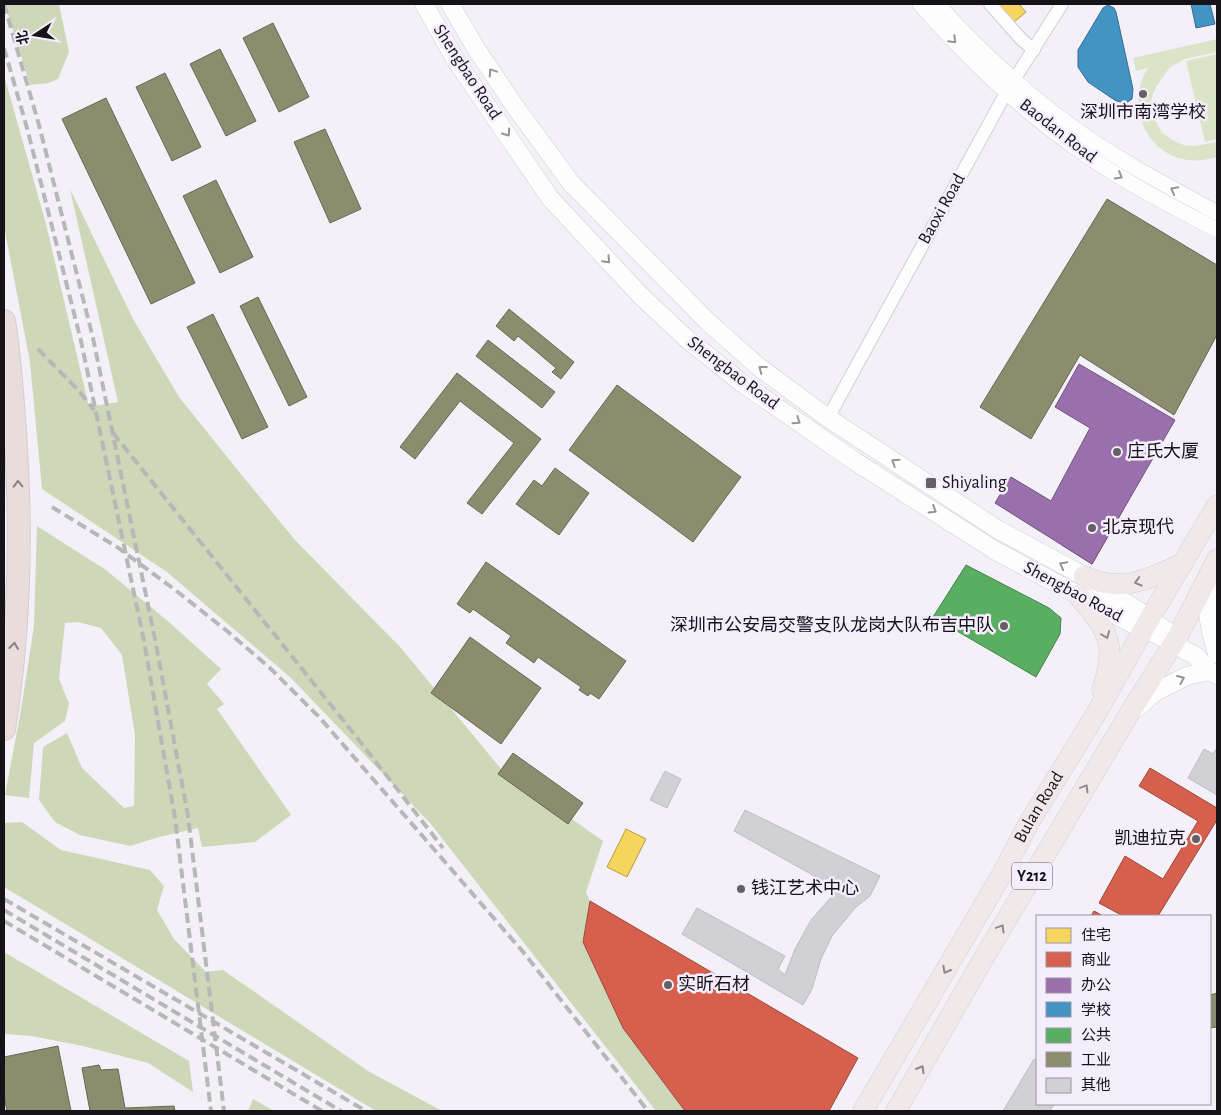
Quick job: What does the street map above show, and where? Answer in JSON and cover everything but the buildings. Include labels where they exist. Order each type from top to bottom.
[{"type":"highway","points":[[4,321],[17,462],[19,547],[16,623],[4,729]]},
{"type":"main road","name":"Shengbao Road","points":[[424,4],[456,59],[550,198],[641,296],[687,339],[742,384],[856,462],[996,551],[1078,595],[1147,624]]},
{"type":"main road","name":"Shengbao Road","points":[[450,4],[477,50],[570,183],[708,322],[759,367],[828,418],[997,529],[1084,576],[1147,624]]},
{"type":"main road","name":"Bulan Road","points":[[863,1111],[1002,874],[1030,821],[1093,719],[1217,505]]},
{"type":"main road","points":[[1084,576],[1098,583],[1112,585],[1128,584],[1154,576],[1183,563]]},
{"type":"main road","points":[[1214,564],[1208,614],[1217,654]]},
{"type":"main road","name":"Bulan Road","points":[[896,1111],[990,947],[1132,708],[1176,640],[1214,564]]},
{"type":"main road","points":[[1078,595],[1106,631],[1109,644],[1108,671],[1093,719]]},
{"type":"main road","points":[[1176,640],[1217,654]]},
{"type":"main road","points":[[1176,640],[1213,673]]},
{"type":"main road","points":[[1113,685],[1132,708],[1155,692],[1187,676],[1213,673]]},
{"type":"street","name":"Baodan Road","points":[[920,4],[944,31],[1011,85],[1124,161],[1217,213]]},
{"type":"street","name":"Baodan Road","points":[[937,4],[1011,85],[1039,119],[1114,174],[1217,230]]},
{"type":"street","points":[[990,4],[1022,40],[1034,50]]},
{"type":"street","name":"Baoxi Road","points":[[828,418],[1011,85],[1062,4]]},
{"type":"street","points":[[1147,624],[1176,640]]},
{"type":"green space","points":[[5,4],[59,4],[69,52],[58,79],[48,83],[30,85]]},
{"type":"green space","points":[[1217,39],[1217,52],[1185,59],[1170,67],[1153,93],[1151,102],[1152,114],[1162,133],[1184,145],[1195,146],[1217,142],[1217,157],[1186,160],[1175,157],[1163,150],[1146,131],[1141,119],[1139,93],[1142,80],[1148,68],[1136,71],[1133,58]]},
{"type":"green space","points":[[1217,54],[1217,139],[1205,142],[1186,61]]},
{"type":"green space","points":[[4,75],[46,224],[89,407],[118,402],[70,189],[133,319],[179,397],[236,468],[295,540],[401,648],[501,769],[603,841],[586,892],[590,901],[583,942],[623,1028],[685,1111],[656,1111],[430,823],[291,678],[167,572],[42,489],[30,362],[4,226]]},
{"type":"green space","points":[[37,526],[106,570],[170,623],[221,669],[207,684],[224,704],[217,709],[291,815],[255,842],[202,847],[198,828],[130,846],[80,835],[55,822],[39,800],[43,747],[67,733],[82,768],[124,808],[134,806],[135,735],[122,655],[101,628],[78,622],[65,623],[59,679],[69,704],[65,721],[34,743],[29,798],[5,795],[34,626]]},
{"type":"green space","points":[[22,822],[61,850],[150,870],[164,886],[157,910],[174,939],[206,972],[223,970],[368,1071],[442,1111],[376,1111],[4,887],[4,823]]},
{"type":"green space","points":[[4,952],[189,1061],[193,1092],[148,1063],[83,1046],[32,1036],[4,1034]]},
{"type":"green space","points":[[253,1099],[274,1111],[248,1111]]},
{"type":"railway","points":[[4,4],[39,125],[93,338],[155,639],[188,816],[224,1111]]},
{"type":"railway","points":[[4,48],[27,128],[81,341],[144,641],[175,818],[211,1111]]},
{"type":"railway","points":[[38,349],[79,391],[94,410]]},
{"type":"railway","points":[[113,433],[443,848]]},
{"type":"railway","points":[[52,507],[117,547],[174,589],[271,669],[320,718],[524,953],[648,1111]]},
{"type":"railway","points":[[4,899],[366,1111]]},
{"type":"railway","points":[[4,910],[341,1111]]},
{"type":"railway","points":[[4,921],[322,1111]]},
{"type":"place","name":"深圳市南湾学校","points":[[1143,94]]},
{"type":"place","name":"庄氏大厦","points":[[1117,452]]},
{"type":"place","name":"Shiyaling","points":[[931,483]]},
{"type":"place","name":"北京现代","points":[[1092,528]]},
{"type":"place","name":"深圳市公安局交警支队龙岗大队布吉中队","points":[[1004,626]]},
{"type":"place","name":"凯迪拉克","points":[[1196,839]]},
{"type":"place","name":"钱江艺术中心","points":[[741,889]]},
{"type":"place","name":"实昕石材","points":[[668,985]]}]
